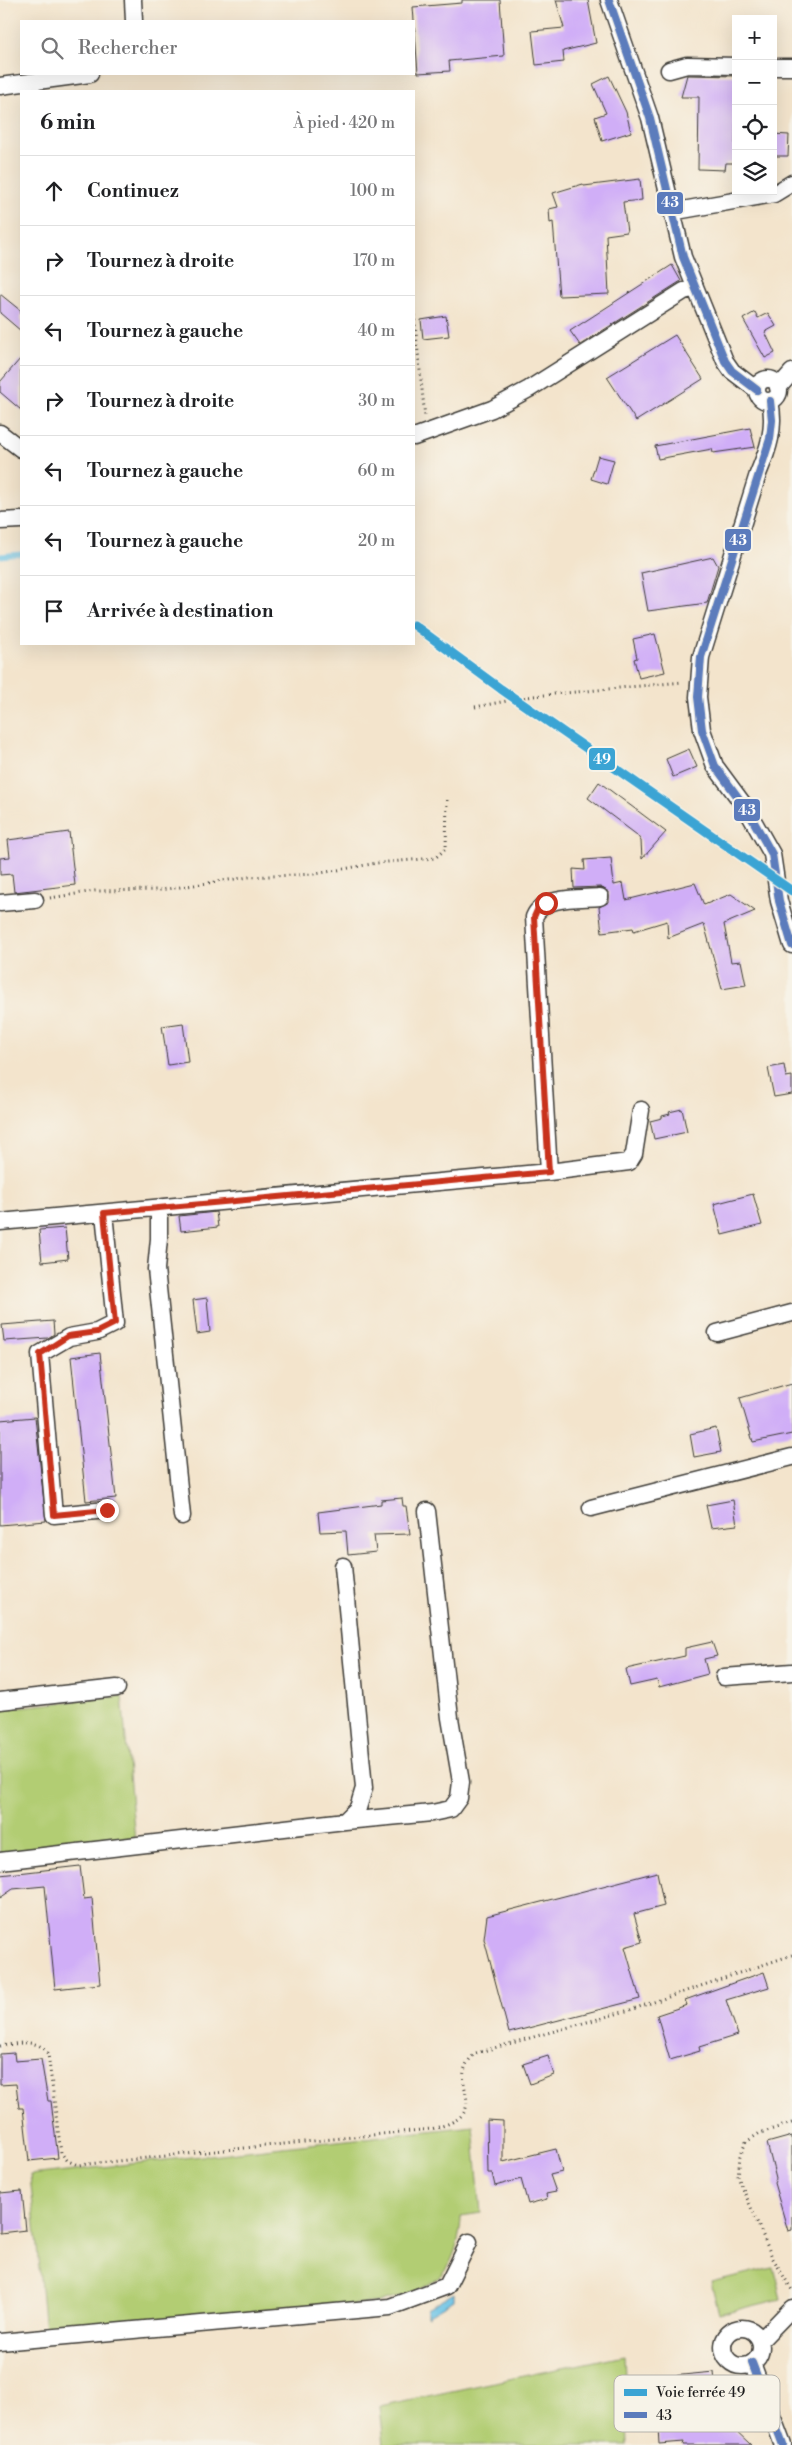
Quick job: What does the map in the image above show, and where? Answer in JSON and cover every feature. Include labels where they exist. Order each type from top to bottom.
[{"type":"street","points":[[133,0],[134,20]]},
{"type":"street","points":[[609,0],[650,118],[683,257],[725,361],[732,372],[757,390],[761,399],[774,394],[792,372]]},
{"type":"street","points":[[669,70],[687,65],[732,66]]},
{"type":"street","points":[[777,68],[792,67]]},
{"type":"street","points":[[0,86],[82,75]]},
{"type":"street","points":[[777,192],[792,183]]},
{"type":"street","points":[[671,212],[768,195]]},
{"type":"street","points":[[777,195],[792,199]]},
{"type":"street","points":[[420,435],[492,409],[529,389],[684,291],[695,288]]},
{"type":"street","points":[[774,394],[772,427],[768,450],[758,474],[706,640],[698,682],[700,716],[706,744],[715,766],[746,808],[772,854],[779,901],[792,945]]},
{"type":"street","points":[[0,433],[20,448]]},
{"type":"street","points":[[0,521],[20,520]]},
{"type":"street","points":[[549,1172],[534,917],[538,908],[546,903],[600,897]]},
{"type":"street","points":[[0,903],[35,900]]},
{"type":"street","points":[[0,1222],[549,1172],[629,1162],[634,1154],[642,1110]]},
{"type":"street","points":[[158,1208],[159,1239],[156,1269],[182,1516]]},
{"type":"street","points":[[104,1213],[115,1323],[97,1332],[68,1336],[40,1354],[54,1515],[107,1510]]},
{"type":"street","points":[[717,1333],[792,1313]]},
{"type":"street","points":[[591,1508],[792,1457]]},
{"type":"street","points":[[0,1861],[345,1821],[432,1813],[451,1808],[459,1798],[461,1782],[450,1718],[427,1511]]},
{"type":"street","points":[[343,1566],[364,1788],[358,1808],[345,1821]]},
{"type":"street","points":[[724,1677],[792,1672]]},
{"type":"street","points":[[0,1701],[117,1688]]},
{"type":"street","points":[[0,2342],[390,2306],[447,2286],[469,2242]]},
{"type":"street","points":[[760,2341],[792,2308]]},
{"type":"street","points":[[744,2328],[757,2335],[760,2341],[760,2354],[752,2363],[745,2365],[731,2362],[723,2350],[725,2336],[730,2331],[744,2328]]},
{"type":"street","points":[[752,2363],[757,2375]]},
{"type":"street","points":[[778,2432],[783,2445]]},
{"type":"path","points":[[415,336],[420,435]]},
{"type":"path","points":[[475,707],[533,696],[657,683],[698,682]]},
{"type":"path","points":[[35,900],[95,891],[160,890],[249,877],[315,874],[377,863],[435,858],[446,849],[447,799]]},
{"type":"path","points":[[0,2046],[30,2042],[43,2046],[48,2054],[61,2153],[68,2161],[78,2165],[431,2129],[453,2124],[464,2114],[468,2103],[463,2073],[466,2061],[476,2053],[630,2010],[792,1955]]},
{"type":"path","points":[[792,2123],[760,2133],[746,2142],[740,2156],[738,2178],[772,2257],[792,2290]]},
{"type":"green space","points":[[122,1696],[135,1840],[0,1855],[0,1709]]},
{"type":"green space","points":[[473,2126],[481,2213],[461,2216],[458,2242],[447,2268],[436,2280],[423,2288],[382,2302],[45,2330],[30,2175]]},
{"type":"green space","points":[[773,2267],[781,2299],[719,2314],[711,2282]]},
{"type":"green space","points":[[624,2355],[625,2375],[614,2375],[614,2432],[627,2432],[628,2445],[384,2445],[380,2406]]},
{"type":"water","points":[[454,2293],[454,2300],[427,2316],[427,2309]]},
{"type":"building","points":[[462,0],[500,0],[504,56],[449,61],[450,71],[418,73],[413,7],[462,3]]},
{"type":"building","points":[[556,0],[588,0],[596,43],[563,51],[564,62],[536,65],[532,31],[564,28]]},
{"type":"building","points":[[687,75],[732,76],[732,163],[726,163],[725,170],[698,169],[699,97],[681,97]]},
{"type":"building","points":[[609,76],[626,112],[631,132],[602,141],[595,117],[606,113],[593,84]]},
{"type":"building","points":[[777,134],[789,135],[788,156],[777,156]]},
{"type":"building","points":[[640,179],[642,200],[623,202],[627,232],[606,235],[609,294],[559,296],[553,222],[550,223],[549,209],[558,207],[553,193],[583,184],[584,186]]},
{"type":"building","points":[[672,265],[681,281],[580,345],[570,331]]},
{"type":"building","points":[[0,294],[20,310],[20,330],[0,313]]},
{"type":"building","points":[[755,312],[758,318],[768,313],[776,326],[765,332],[775,353],[765,358],[743,319]]},
{"type":"building","points":[[446,316],[449,336],[423,339],[421,320]]},
{"type":"building","points":[[675,335],[703,379],[636,421],[607,377]]},
{"type":"building","points":[[20,359],[20,409],[0,392],[0,382]]},
{"type":"building","points":[[750,428],[755,447],[713,453],[712,449],[658,459],[655,446]]},
{"type":"building","points":[[598,456],[614,460],[607,484],[591,479]]},
{"type":"building","points":[[713,557],[718,566],[707,603],[648,611],[641,573]]},
{"type":"building","points":[[655,634],[665,672],[639,678],[634,659],[637,658],[633,639]]},
{"type":"building","points":[[689,749],[697,767],[673,777],[666,759]]},
{"type":"building","points":[[599,782],[666,832],[642,859],[641,841],[637,835],[588,798]]},
{"type":"building","points":[[69,832],[75,885],[14,892],[12,874],[0,875],[0,858],[10,857],[8,840]]},
{"type":"building","points":[[611,858],[614,885],[623,883],[626,900],[695,883],[704,905],[731,894],[755,911],[724,924],[731,962],[741,961],[746,985],[722,989],[704,924],[668,938],[667,921],[634,931],[633,928],[602,932],[599,907],[609,902],[609,892],[600,887],[574,888],[573,869],[585,870],[584,860]]},
{"type":"building","points":[[183,1023],[188,1062],[168,1065],[162,1026]]},
{"type":"building","points":[[784,1065],[786,1077],[792,1076],[792,1094],[774,1097],[768,1068]]},
{"type":"building","points":[[682,1109],[687,1132],[654,1139],[650,1121],[662,1118],[662,1116],[670,1114],[669,1112]]},
{"type":"building","points":[[753,1194],[762,1225],[722,1235],[714,1204]]},
{"type":"building","points":[[216,1212],[218,1227],[181,1231],[179,1216]]},
{"type":"building","points":[[65,1228],[68,1259],[42,1262],[39,1230]]},
{"type":"building","points":[[207,1298],[210,1332],[197,1334],[193,1300]]},
{"type":"building","points":[[53,1321],[54,1334],[48,1338],[4,1341],[2,1325]]},
{"type":"building","points":[[100,1353],[116,1498],[86,1501],[71,1357]]},
{"type":"building","points":[[792,1383],[792,1434],[753,1442],[740,1398]]},
{"type":"building","points":[[35,1417],[46,1521],[0,1525],[0,1420]]},
{"type":"building","points":[[716,1428],[721,1452],[694,1457],[690,1434]]},
{"type":"building","points":[[402,1498],[403,1506],[406,1506],[410,1534],[374,1535],[376,1552],[348,1555],[346,1531],[320,1532],[318,1512],[381,1504],[381,1500]]},
{"type":"building","points":[[733,1500],[737,1525],[711,1528],[706,1505]]},
{"type":"building","points":[[712,1642],[717,1656],[704,1659],[708,1674],[659,1687],[657,1680],[630,1686],[626,1669],[685,1656],[685,1648]]},
{"type":"building","points":[[80,1866],[84,1899],[92,1898],[100,1984],[55,1989],[45,1886],[13,1889],[0,1898],[0,1875]]},
{"type":"building","points":[[657,1872],[664,1906],[634,1914],[642,1942],[625,1947],[640,1999],[509,2033],[484,1939],[487,1916]]},
{"type":"building","points":[[764,1972],[769,1987],[726,2000],[738,2035],[699,2047],[700,2051],[670,2060],[657,2015],[687,2005],[685,2000]]},
{"type":"building","points":[[14,2053],[15,2061],[41,2059],[48,2101],[51,2101],[58,2158],[29,2161],[23,2108],[19,2108],[16,2084],[0,2085],[0,2054]]},
{"type":"building","points":[[548,2056],[554,2075],[530,2084],[523,2064]]},
{"type":"building","points":[[487,2120],[503,2121],[503,2162],[556,2149],[562,2172],[550,2175],[556,2192],[546,2194],[547,2199],[528,2204],[521,2179],[495,2186],[492,2173],[488,2173]]},
{"type":"building","points":[[792,2136],[792,2230],[788,2231],[774,2183],[776,2179],[767,2143]]},
{"type":"building","points":[[22,2191],[26,2230],[0,2233],[0,2193]]},
{"type":"building","points":[[714,2372],[714,2375],[682,2375]]},
{"type":"building","points":[[658,2432],[737,2432],[751,2445],[683,2445],[684,2442],[659,2444]]},
{"type":"waterway","points":[[0,556],[20,554]]},
{"type":"rail line","name":"49","points":[[415,626],[501,689],[792,891]]},
{"type":"transit line","name":"43","points":[[609,0],[650,118],[683,257],[725,361],[732,371],[757,390]]},
{"type":"transit line","name":"43","points":[[770,401],[772,420],[770,439],[701,657],[698,697],[702,730],[715,766],[746,808],[772,854],[779,901],[792,945]]},
{"type":"transit line","name":"43","points":[[752,2363],[757,2375]]},
{"type":"transit line","name":"43","points":[[778,2432],[783,2445]]},
{"type":"route","points":[[107,1510],[54,1515],[40,1354],[68,1336],[97,1332],[115,1323],[104,1213],[549,1172],[534,917],[538,908],[546,903]]}]
